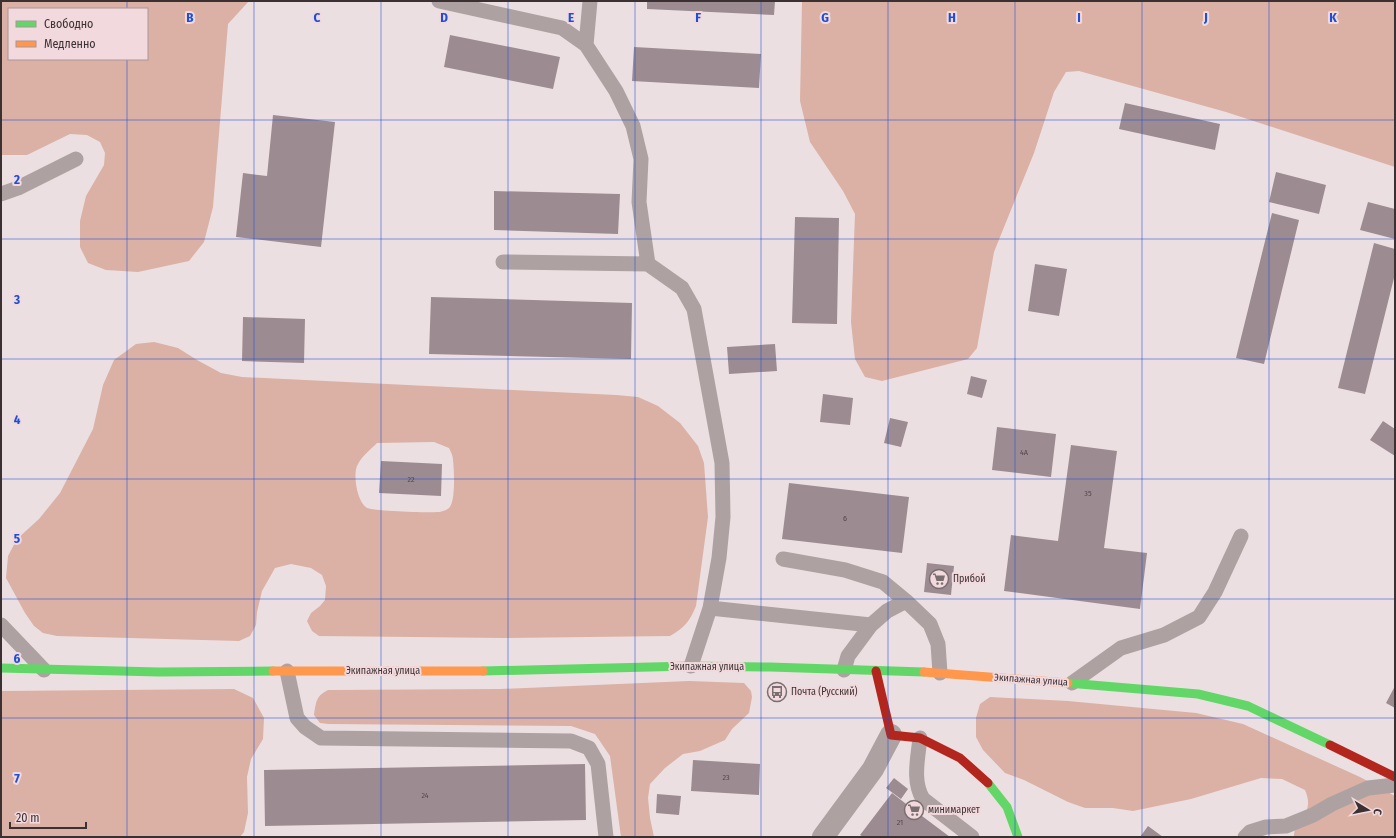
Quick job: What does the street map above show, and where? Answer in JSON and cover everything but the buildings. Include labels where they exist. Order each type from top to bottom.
[{"type":"main road","name":"Экипажная улица","points":[[1,668],[159,672],[511,671],[692,666],[770,666],[1072,682],[1198,694],[1248,706],[1395,777]]},
{"type":"main road","points":[[876,671],[891,735],[920,738],[960,758],[991,786],[1007,807],[1018,837]]},
{"type":"street","points":[[823,837],[873,769],[891,735]]},
{"type":"lane","points":[[438,1],[562,28],[586,45],[616,91],[633,126],[641,159],[639,202],[648,264]]},
{"type":"lane","points":[[586,45],[590,1]]},
{"type":"lane","points":[[1,194],[18,188],[76,159]]},
{"type":"lane","points":[[503,262],[648,264],[682,288],[694,309],[722,463],[723,517],[719,558],[710,608],[692,666]]},
{"type":"lane","points":[[1072,682],[1121,648],[1164,635],[1199,617],[1215,592],[1241,536]]},
{"type":"lane","points":[[784,559],[845,570],[883,582],[930,624],[938,644],[940,674]]},
{"type":"lane","points":[[844,670],[848,656],[871,625],[887,611],[906,601]]},
{"type":"lane","points":[[710,608],[871,625]]},
{"type":"lane","points":[[1,625],[44,670]]},
{"type":"lane","points":[[287,671],[297,718],[305,727],[321,738],[571,741],[590,748],[598,764],[606,837]]},
{"type":"lane","points":[[920,738],[916,778],[917,788],[920,795],[923,799],[972,837]]},
{"type":"lane","points":[[1245,837],[1250,832],[1266,827],[1286,826],[1313,815],[1368,788],[1395,785]]},
{"type":"shaded area","points":[[1,1],[249,1],[228,24],[213,207],[204,242],[189,261],[138,272],[106,270],[88,263],[80,247],[80,221],[86,196],[104,165],[105,153],[100,142],[87,135],[70,134],[27,155],[1,155]]},
{"type":"shaded area","points":[[802,1],[1395,1],[1395,167],[1226,112],[1079,71],[1066,72],[1054,92],[1034,153],[994,252],[977,348],[968,359],[882,381],[865,377],[855,359],[851,322],[855,214],[843,191],[810,142],[800,101]]},
{"type":"shaded area","points":[[154,342],[178,348],[221,373],[242,377],[616,395],[638,397],[658,406],[680,423],[698,446],[704,463],[708,517],[696,606],[694,611],[686,624],[670,636],[504,638],[319,636],[312,631],[307,621],[311,613],[325,600],[326,586],[322,575],[311,568],[291,564],[275,568],[262,591],[257,612],[256,625],[250,636],[239,641],[57,636],[43,633],[34,626],[25,613],[6,578],[8,556],[17,539],[39,519],[60,493],[93,429],[103,385],[114,360],[136,344]],"holes":[[[434,442],[449,448],[453,458],[454,470],[453,499],[449,508],[441,512],[401,512],[372,509],[367,508],[358,495],[355,476],[357,466],[363,457],[377,443]]]},
{"type":"shaded area","points":[[689,681],[744,683],[751,691],[752,697],[749,713],[732,729],[725,740],[700,751],[683,754],[665,768],[650,784],[648,798],[654,837],[621,837],[610,756],[595,734],[571,726],[328,724],[320,723],[314,715],[317,700],[328,690],[500,689]]},
{"type":"shaded area","points":[[234,689],[253,698],[264,718],[263,739],[251,759],[247,777],[248,813],[244,832],[240,837],[1,837],[1,691]]},
{"type":"shaded area","points":[[990,697],[1068,701],[1196,713],[1243,724],[1360,777],[1395,796],[1395,837],[1294,837],[1297,825],[1306,811],[1308,798],[1305,790],[1282,779],[1261,778],[1191,799],[1133,811],[1113,808],[1085,808],[1068,802],[1024,780],[1005,773],[983,750],[976,737],[976,718],[980,704]]},
{"type":"traffic: fast","points":[[483,671],[691,666],[924,672]]},
{"type":"traffic: fast","points":[[1,668],[159,672],[273,671]]},
{"type":"traffic: fast","points":[[1068,683],[1198,694],[1248,706],[1330,745]]},
{"type":"traffic: fast","points":[[988,783],[1007,807],[1018,837]]},
{"type":"traffic: slow","points":[[273,671],[483,671]]},
{"type":"traffic: slow","points":[[924,672],[1068,683]]},
{"type":"traffic: jam","points":[[876,671],[891,735],[920,738],[960,758],[988,783]]},
{"type":"traffic: jam","points":[[1330,745],[1395,777]]},
{"type":"place","name":"Прибой","points":[[939,579]]},
{"type":"place","name":"Почта (Русский)","points":[[777,692]]},
{"type":"place","name":"минимаркет","points":[[914,810]]}]
